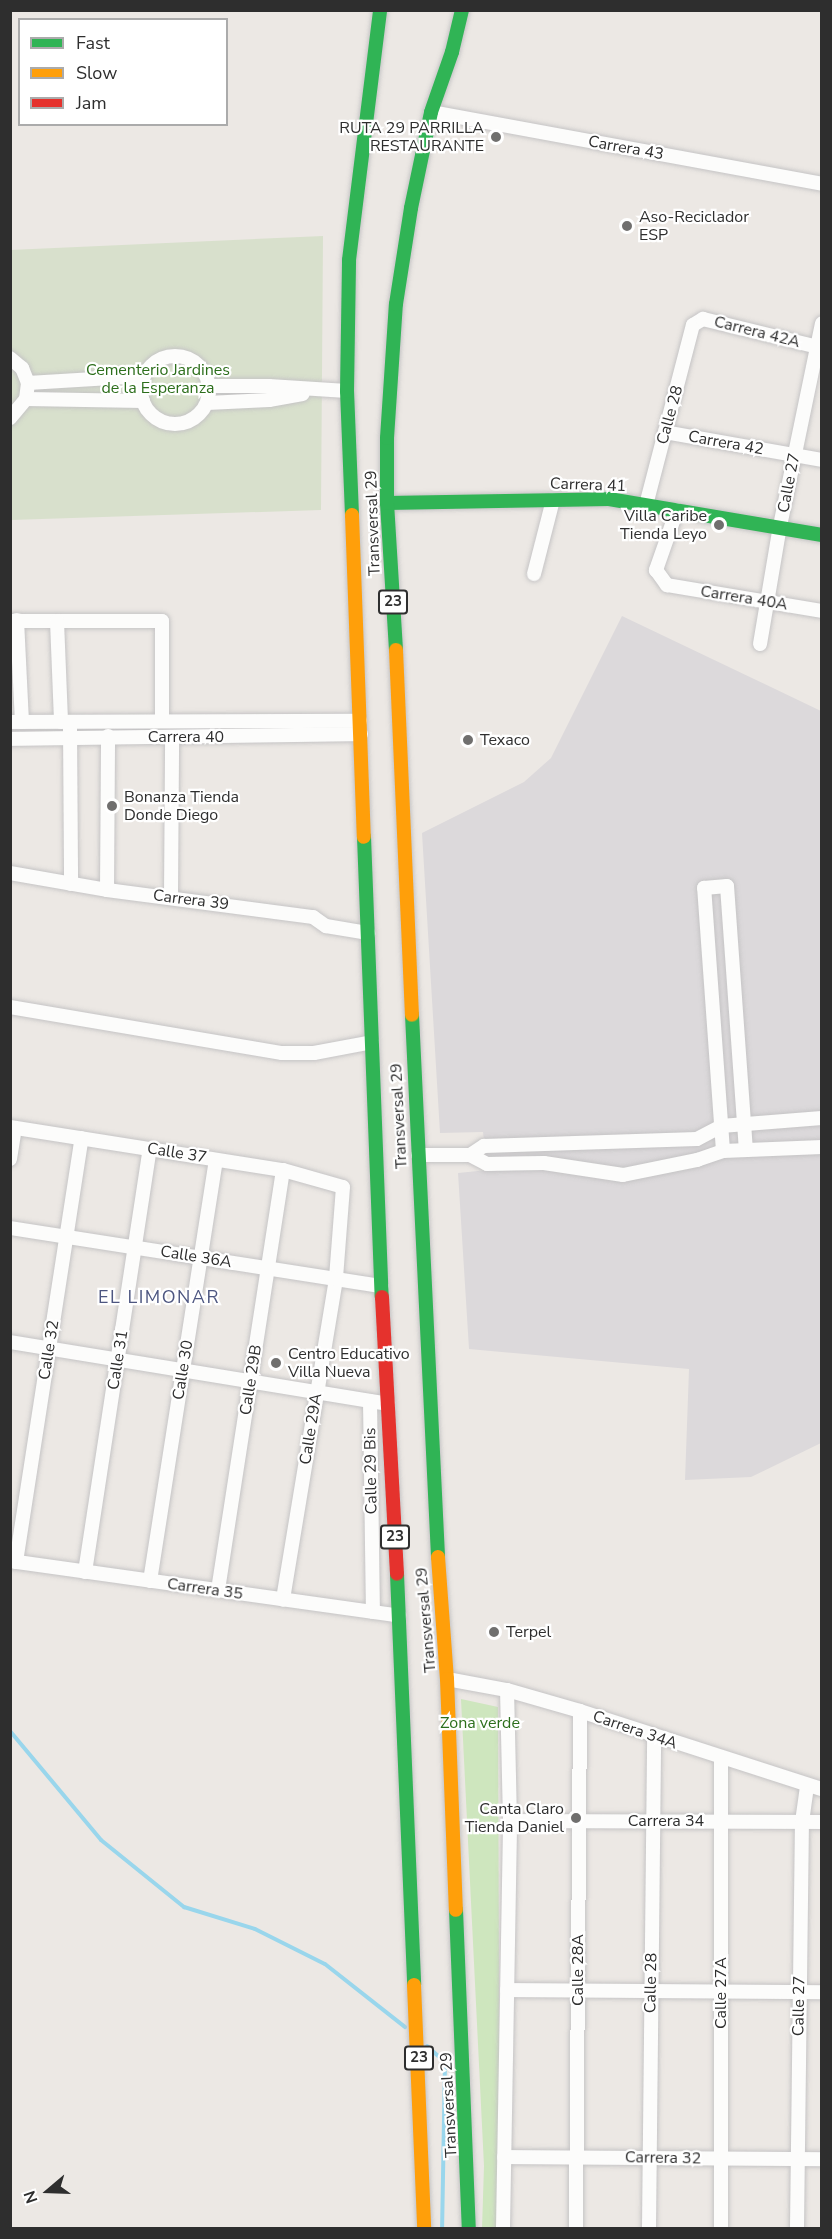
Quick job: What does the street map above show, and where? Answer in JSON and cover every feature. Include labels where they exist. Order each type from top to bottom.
[{"type":"main road","name":"Transversal 29","points":[[380,10],[349,260],[347,391],[381,1286],[399,1616],[424,2229]]},
{"type":"main road","name":"Transversal 29","points":[[462,10],[452,52],[431,112],[411,208],[396,304],[387,438],[387,503],[401,736],[434,1508],[447,1679],[469,2229]]},
{"type":"main road","name":"Carrera 41","points":[[387,503],[609,499],[780,526],[822,535]]},
{"type":"street","name":"Carrera 43","points":[[431,112],[822,184]]},
{"type":"street","name":"Carrera 42A","points":[[693,325],[703,319],[819,347]]},
{"type":"street","name":"Calle 27","points":[[760,644],[780,526],[819,347],[822,323]]},
{"type":"street","name":"Calle 28","points":[[646,505],[693,325]]},
{"type":"street","points":[[184,357],[199,365],[209,387],[207,403],[197,416],[175,424],[159,419],[143,401],[144,376],[160,359],[184,357]]},
{"type":"street","points":[[10,358],[22,368],[28,383],[26,399],[10,418]]},
{"type":"street","points":[[28,383],[144,376]]},
{"type":"street","points":[[109,378],[109,400]]},
{"type":"street","points":[[209,387],[269,393]]},
{"type":"street","points":[[207,403],[269,393],[347,391]]},
{"type":"street","points":[[26,399],[143,401]]},
{"type":"street","name":"Carrera 42","points":[[665,432],[822,460]]},
{"type":"street","points":[[534,574],[553,500]]},
{"type":"street","name":"Carrera 40A","points":[[677,510],[656,570],[667,585],[822,611]]},
{"type":"street","points":[[16,722],[14,621],[162,621],[162,721]]},
{"type":"street","points":[[57,621],[67,727],[71,884]]},
{"type":"street","name":"Carrera 40","points":[[10,738],[67,727],[162,721],[360,728]]},
{"type":"street","name":"Carrera 40","points":[[16,722],[67,727],[108,736],[172,737],[360,728]]},
{"type":"street","points":[[107,890],[108,736]]},
{"type":"street","points":[[171,897],[172,737]]},
{"type":"street","name":"Carrera 39","points":[[10,873],[107,890],[313,917],[326,926],[368,933]]},
{"type":"street","points":[[723,1151],[704,888],[727,886],[746,1148]]},
{"type":"street","points":[[10,1007],[282,1053],[314,1053],[372,1042]]},
{"type":"street","points":[[713,1010],[736,1007]]},
{"type":"street","points":[[470,1155],[484,1146],[696,1138],[721,1126],[744,1122],[822,1118]]},
{"type":"street","points":[[10,1159],[13,1127]]},
{"type":"street","name":"Calle 37","points":[[13,1127],[283,1170],[343,1187]]},
{"type":"street","name":"Calle 32","points":[[13,1561],[50,1348],[82,1138]]},
{"type":"street","points":[[418,1155],[470,1155],[487,1164],[544,1163],[623,1175],[697,1160],[723,1151],[746,1148],[822,1147]]},
{"type":"street","name":"Calle 31","points":[[85,1572],[150,1149]]},
{"type":"street","name":"Calle 30","points":[[150,1581],[216,1160]]},
{"type":"street","name":"Calle 29B","points":[[218,1590],[283,1170]]},
{"type":"street","name":"Calle 29A","points":[[283,1600],[336,1279],[343,1187]]},
{"type":"street","name":"Calle 36A","points":[[10,1228],[381,1286]]},
{"type":"street","points":[[10,1342],[388,1404]]},
{"type":"street","name":"Calle 29 Bis","points":[[370,1401],[373,1612]]},
{"type":"street","name":"Carrera 35","points":[[13,1561],[399,1616]]},
{"type":"street","name":"Carrera 34A","points":[[447,1679],[507,1690],[580,1711],[654,1737],[822,1789]]},
{"type":"street","points":[[502,2229],[510,1821],[507,1690]]},
{"type":"street","name":"Calle 28A","points":[[576,2229],[580,1711]]},
{"type":"street","name":"Calle 28","points":[[649,2229],[654,1737]]},
{"type":"street","name":"Calle 27A","points":[[721,1758],[721,2229]]},
{"type":"street","name":"Calle 27","points":[[796,2229],[802,1822],[807,1785]]},
{"type":"street","name":"Carrera 34","points":[[510,1821],[822,1822]]},
{"type":"street","points":[[507,1990],[822,1992]]},
{"type":"street","name":"Carrera 32","points":[[504,2157],[822,2159]]},
{"type":"shaded area","points":[[622,616],[821,711],[821,1443],[751,1477],[685,1480],[689,1369],[469,1349],[458,1173],[488,1170],[483,1132],[440,1133],[422,833],[524,782],[551,758]]},
{"type":"green space","name":"Cementerio Jardines de la Esperanza","points":[[323,236],[321,510],[11,520],[10,250]]},
{"type":"green space","name":"Zona verde","points":[[461,1699],[498,1707],[500,2228],[482,2228],[484,2166]]},
{"type":"waterway","points":[[10,1731],[101,1840],[184,1907],[255,1929],[325,1964],[405,2027]]},
{"type":"waterway","points":[[427,2046],[445,2062],[442,2228]]},
{"type":"traffic: fast","points":[[352,515],[347,391],[349,260],[380,10]]},
{"type":"traffic: fast","points":[[396,650],[387,503],[387,438],[396,304],[411,208],[431,112],[452,52],[462,10]]},
{"type":"traffic: fast","points":[[387,503],[609,499],[822,535]]},
{"type":"traffic: fast","points":[[364,837],[382,1297]]},
{"type":"traffic: fast","points":[[412,1015],[438,1557]]},
{"type":"traffic: fast","points":[[397,1574],[414,1985]]},
{"type":"traffic: fast","points":[[456,1910],[469,2228]]},
{"type":"traffic: slow","points":[[352,515],[364,837]]},
{"type":"traffic: slow","points":[[396,650],[412,1015]]},
{"type":"traffic: slow","points":[[438,1557],[447,1679],[456,1910]]},
{"type":"traffic: slow","points":[[414,1985],[424,2228]]},
{"type":"traffic: jam","points":[[382,1297],[397,1574]]},
{"type":"place","name":"RUTA 29 PARRILLA RESTAURANTE","points":[[496,137]]},
{"type":"place","name":"Aso-Reciclador ESP","points":[[627,226]]},
{"type":"place","name":"Villa Caribe Tienda Leyo","points":[[719,525]]},
{"type":"place","name":"Texaco","points":[[468,740]]},
{"type":"place","name":"Bonanza Tienda Donde Diego","points":[[112,806]]},
{"type":"place","name":"Centro Educativo Villa Nueva","points":[[276,1363]]},
{"type":"place","name":"Terpel","points":[[494,1632]]},
{"type":"place","name":"Canta Claro Tienda Daniel","points":[[576,1818]]},
{"type":"district","name":"EL LIMONAR","points":[[159,1297]]}]
